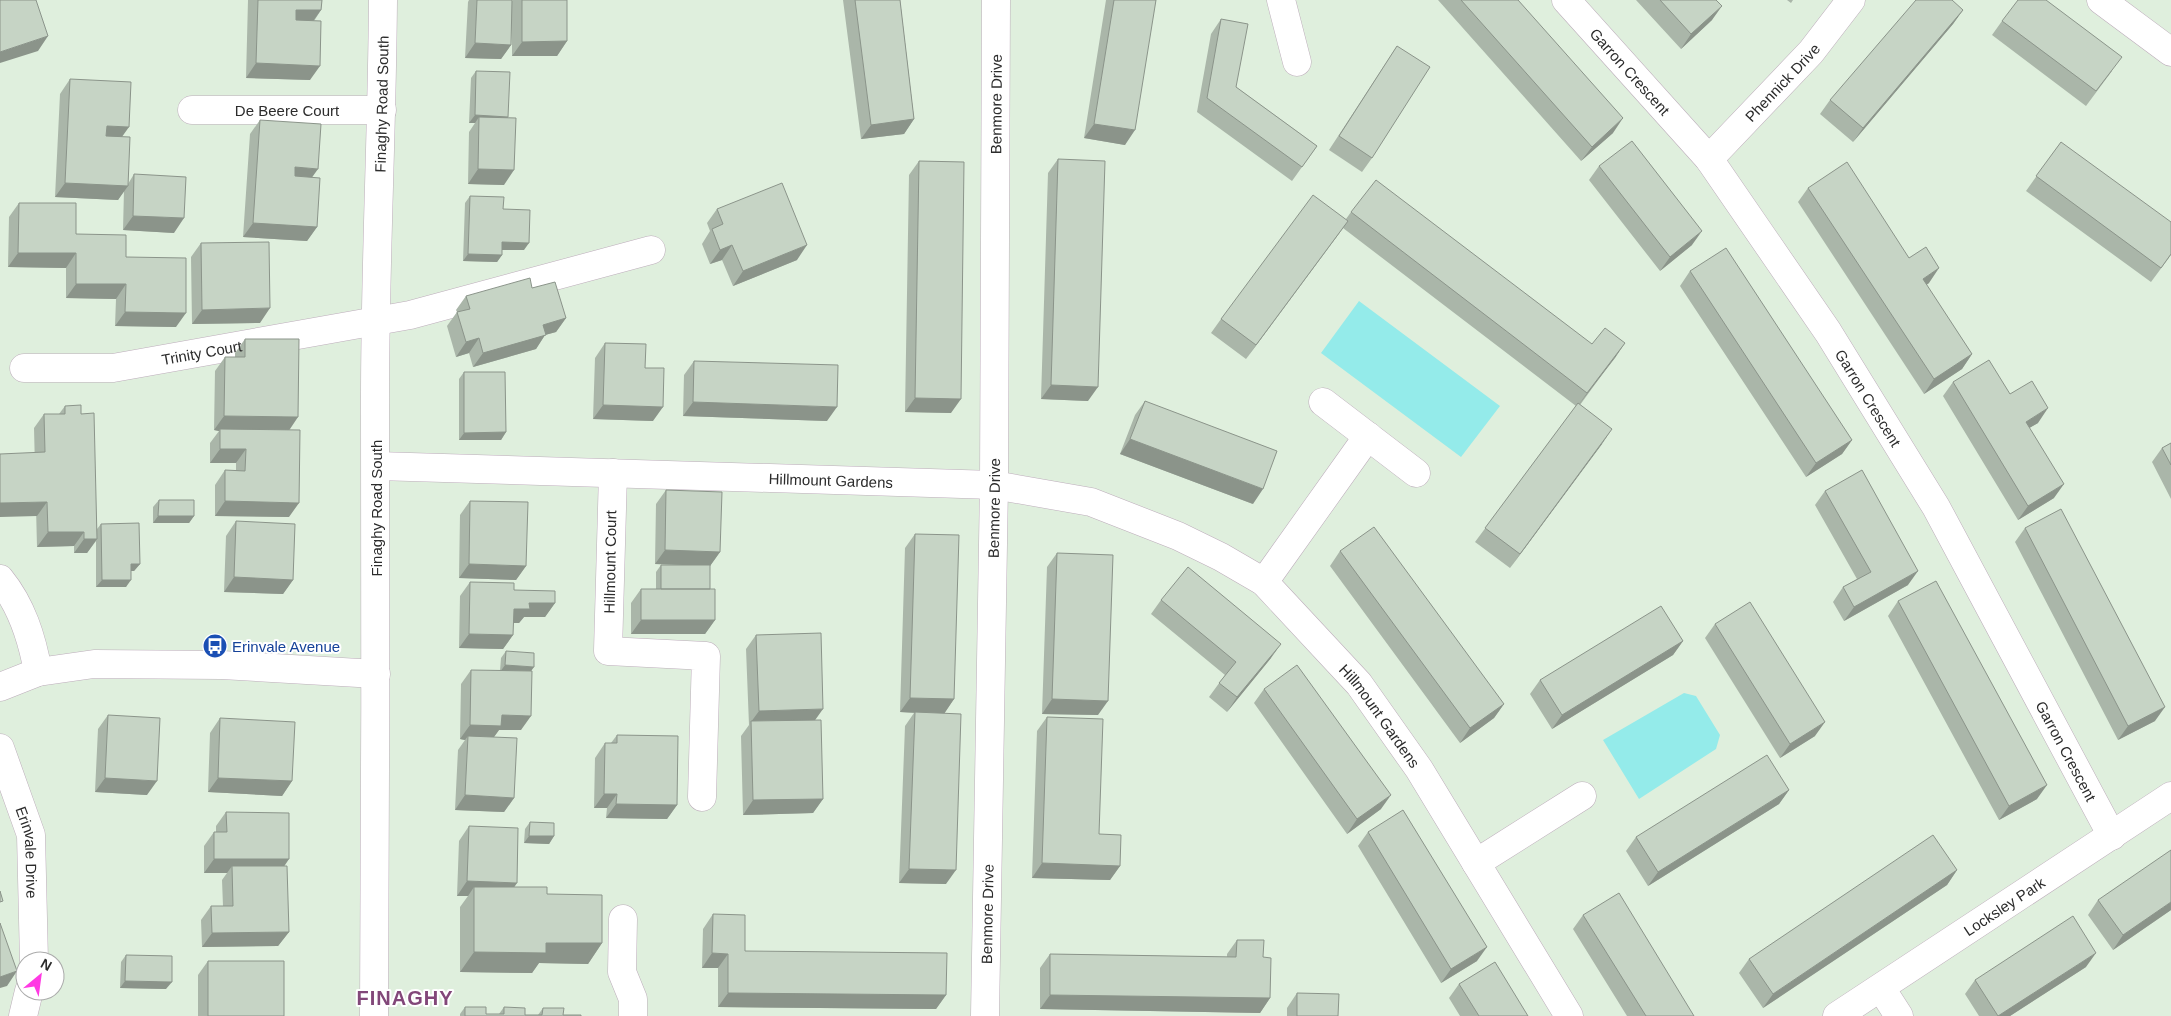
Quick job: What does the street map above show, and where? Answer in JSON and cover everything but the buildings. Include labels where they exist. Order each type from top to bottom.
[{"type":"street","name":"Finaghy Road South","points":[[374,1016],[376,674],[374,610],[383,0]]},
{"type":"street","name":"Benmore Drive","points":[[985,1016],[994,485],[996,0]]},
{"type":"street","points":[[1281,0],[1297,62]]},
{"type":"street","name":"Garron Crescent","points":[[1566,0],[1709,159],[1828,332],[1936,507],[2112,836]]},
{"type":"street","name":"Phennick Drive","points":[[1709,159],[1811,52],[1851,0]]},
{"type":"street","points":[[2101,0],[2171,52]]},
{"type":"street","name":"De Beere Court","points":[[192,110],[382,110]]},
{"type":"street","name":"Trinity Court","points":[[24,368],[114,368],[410,315],[651,250]]},
{"type":"street","points":[[1323,402],[1416,473]]},
{"type":"street","points":[[1264,582],[1368,436]]},
{"type":"street","name":"Hillmount Gardens","points":[[377,466],[994,485],[1091,502],[1178,536],[1221,557],[1264,582],[1359,684],[1419,769],[1569,1016]]},
{"type":"street","name":"Hillmount Court","points":[[613,473],[608,651],[706,656],[702,797]]},
{"type":"street","points":[[0,579],[12,594],[24,618],[34,650],[38,672]]},
{"type":"street","points":[[0,687],[38,672],[94,664],[222,665],[376,674]]},
{"type":"street","name":"Erinvale Drive","points":[[0,748],[32,835],[34,951]]},
{"type":"street","points":[[1476,862],[1582,796]]},
{"type":"street","name":"Locksley Park","points":[[1837,1016],[2171,796]]},
{"type":"street","points":[[623,919],[622,972],[633,1008]]},
{"type":"street","points":[[1880,988],[1899,1016]]},
{"type":"street","points":[[23,1016],[27,1001]]},
{"type":"shaded area","points":[[1359,301],[1500,406],[1461,457],[1321,353]]},
{"type":"shaded area","points":[[1684,693],[1696,696],[1720,735],[1716,749],[1639,799],[1603,740]]},
{"type":"place","name":"Erinvale Avenue","points":[[215,646]]},
{"type":"district","name":"FINAGHY","points":[[405,998]]}]
